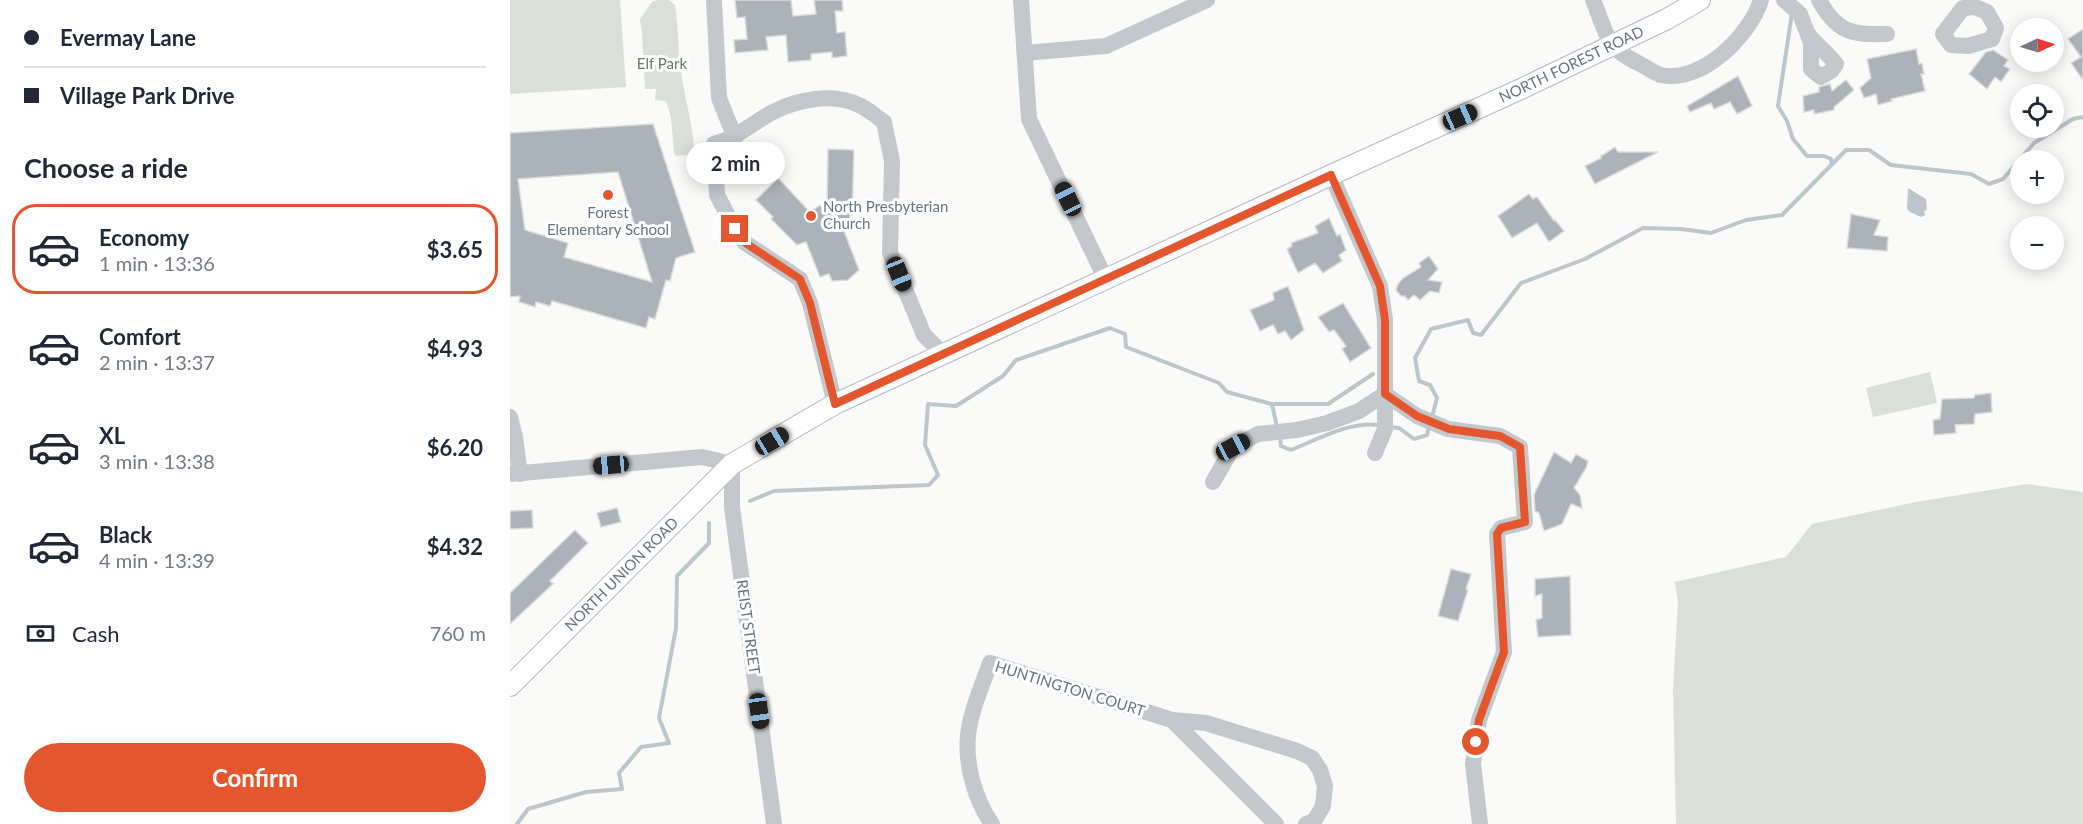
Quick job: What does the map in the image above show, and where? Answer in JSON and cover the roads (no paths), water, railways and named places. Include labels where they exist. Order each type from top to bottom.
[{"type":"main road","name":"NORTH FOREST ROAD","points":[[732,464],[835,404],[1613,46],[1700,0]]},
{"type":"main road","name":"NORTH UNION ROAD","points":[[510,686],[732,464]]},
{"type":"street","points":[[714,0],[719,98],[735,138]]},
{"type":"street","points":[[1021,0],[1029,119],[1107,280]]},
{"type":"street","points":[[1025,53],[1106,46],[1207,0]]},
{"type":"street","points":[[1593,0],[1613,46],[1629,58],[1661,75],[1688,74],[1710,63],[1728,49],[1754,16],[1761,0]]},
{"type":"street","points":[[1784,0],[1800,14],[1808,34]]},
{"type":"street","points":[[1819,0],[1831,20],[1846,31],[1863,35],[1887,34]]},
{"type":"street","points":[[835,404],[810,303],[800,279],[744,242],[717,195],[714,144],[735,138],[773,112],[800,102],[832,97],[860,105],[884,122],[892,161],[890,253],[924,335],[944,355]]},
{"type":"street","points":[[1331,175],[1380,286],[1385,320],[1385,429],[1375,453]]},
{"type":"street","points":[[1213,482],[1233,447],[1258,434],[1297,430],[1327,423],[1359,411],[1385,394]]},
{"type":"street","points":[[1385,394],[1417,416],[1449,429],[1500,436],[1520,447],[1525,522],[1501,528],[1497,534],[1504,652],[1479,720],[1473,764],[1480,824]]},
{"type":"street","points":[[510,417],[515,437],[515,474],[702,457],[732,464]]},
{"type":"street","name":"REIST STREET","points":[[732,464],[732,507],[774,824]]},
{"type":"street","name":"HUNTINGTON COURT","points":[[992,824],[977,796],[968,752],[968,735],[973,713],[990,663],[1172,720],[1206,723],[1297,751],[1312,758],[1320,770],[1324,786],[1323,806],[1314,821],[1306,824]]},
{"type":"street","name":"HUNTINGTON COURT","points":[[1172,720],[1276,824]]},
{"type":"waterway","points":[[1792,13],[1778,106],[1787,121],[1793,139],[1807,156],[1824,156],[1831,159],[1832,164]]},
{"type":"waterway","points":[[1432,417],[1437,398],[1430,385],[1419,381],[1415,358],[1431,329],[1468,320],[1473,333],[1481,335],[1521,283],[1585,259],[1643,228],[1711,233],[1746,220],[1782,215],[1846,150],[1869,150],[1891,165],[1971,174],[1989,184],[2003,179],[2034,143],[2073,119],[2083,117]]},
{"type":"waterway","points":[[750,501],[774,491],[929,485],[938,475],[925,445],[928,404],[956,406],[1003,376],[1016,360],[1110,328],[1125,334],[1126,347],[1219,383],[1227,392],[1272,404],[1277,427]]},
{"type":"waterway","points":[[1272,404],[1328,404],[1373,374]]},
{"type":"waterway","points":[[1280,437],[1281,446],[1291,450],[1346,428],[1368,424],[1379,425]]},
{"type":"waterway","points":[[1390,427],[1399,428],[1414,439],[1427,435],[1429,427]]},
{"type":"waterway","points":[[517,824],[528,809],[586,792],[622,789],[619,773],[641,747],[669,743],[659,718],[676,628],[677,576],[709,543],[709,523]]},
{"type":"place","name":"Forest Elementary School","points":[[608,195]]},
{"type":"place","name":"North Presbyterian Church","points":[[811,216]]},
{"type":"park label","name":"Elf Park","points":[[662,64]]}]
